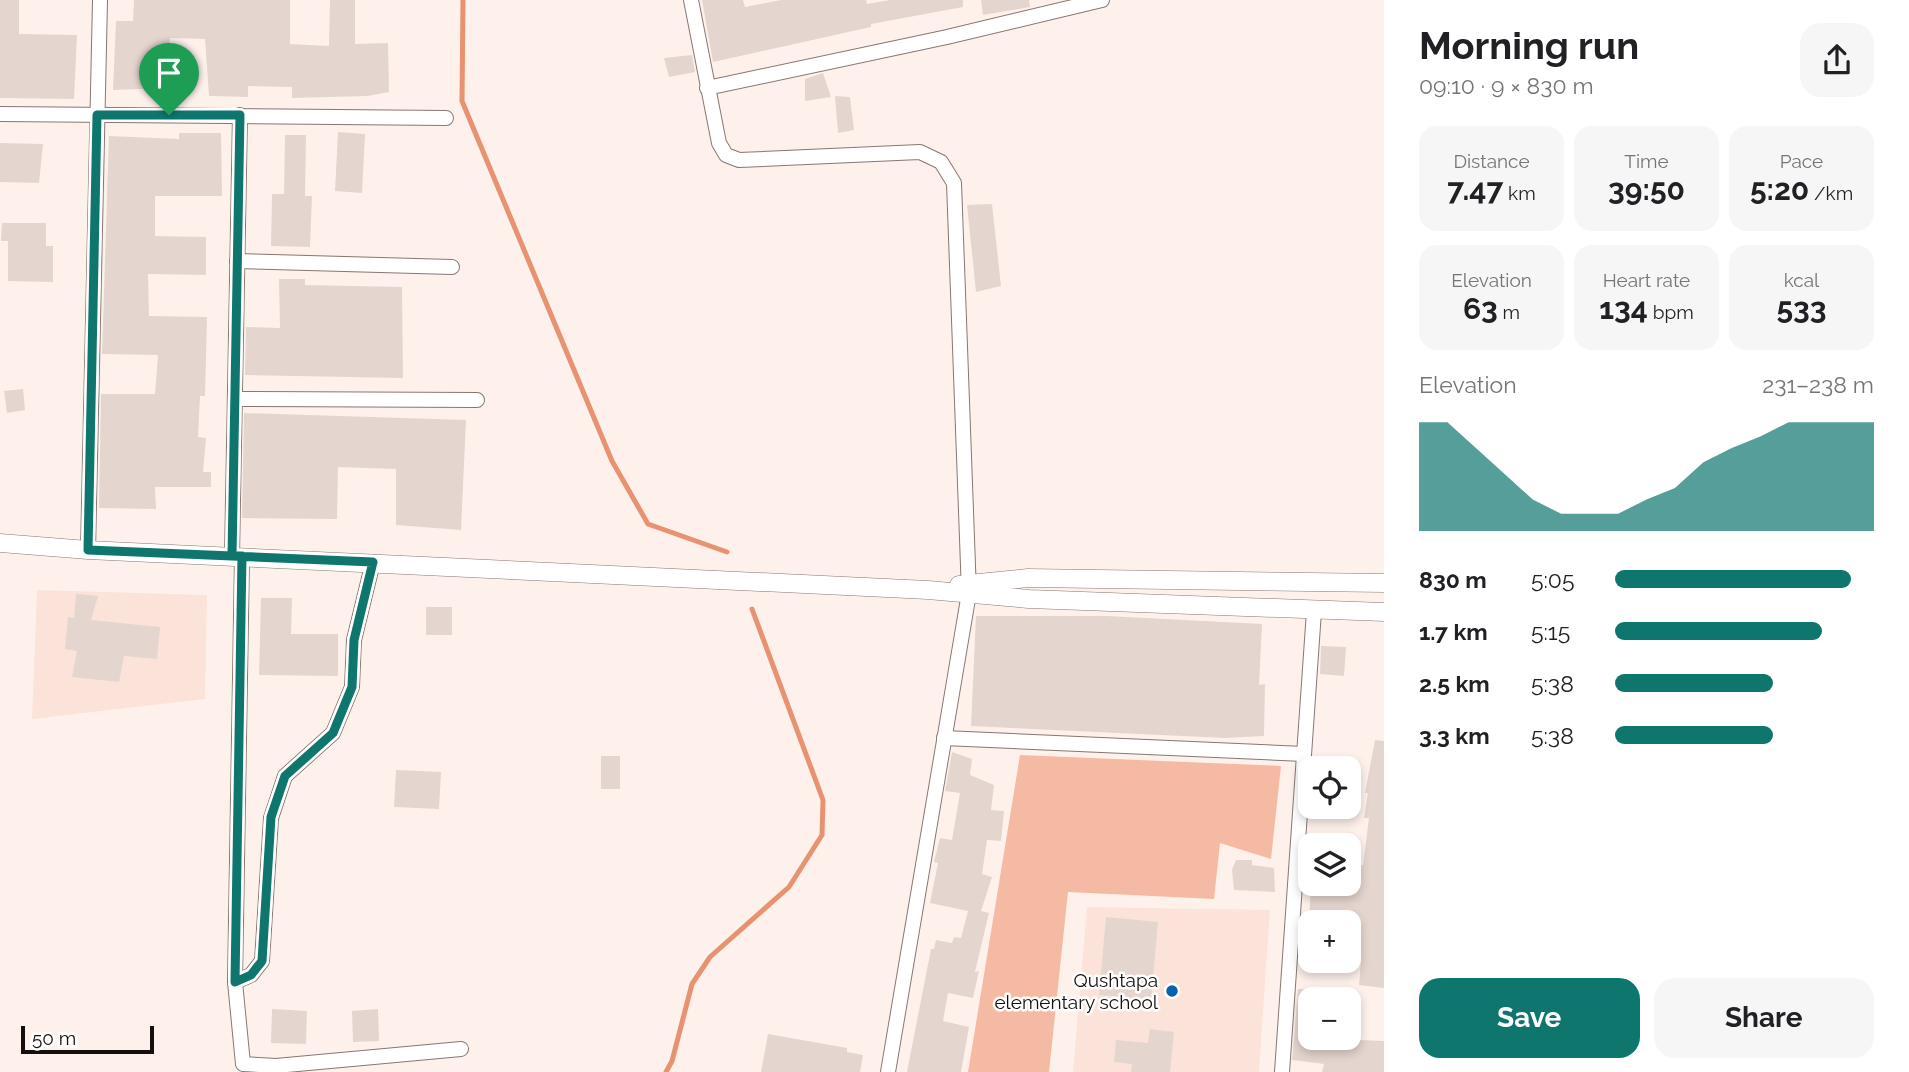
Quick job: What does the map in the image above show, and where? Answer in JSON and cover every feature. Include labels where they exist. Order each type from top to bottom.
[{"type":"street","points":[[88,550],[100,0]]},
{"type":"street","points":[[691,0],[719,143],[726,155],[739,160],[920,152],[931,156],[949,172],[956,195],[968,589],[888,1072]]},
{"type":"street","points":[[707,88],[1043,7],[1102,0]]},
{"type":"street","points":[[0,114],[446,118]]},
{"type":"street","points":[[240,115],[234,399],[237,556],[235,982],[243,1068],[461,1049]]},
{"type":"street","points":[[237,261],[452,267]]},
{"type":"street","points":[[234,399],[477,400]]},
{"type":"street","points":[[0,543],[88,550],[928,590],[968,589],[1314,611],[1384,612]]},
{"type":"street","points":[[235,982],[251,975],[262,961],[271,817],[285,776],[333,733],[352,687],[354,640],[373,562]]},
{"type":"street","points":[[968,589],[1028,578],[1384,583]]},
{"type":"street","points":[[1282,1072],[1314,611]]},
{"type":"street","points":[[944,738],[1304,754]]},
{"type":"shaded area","points":[[37,590],[207,595],[205,699],[32,719]]},
{"type":"shaded area","points":[[1020,755],[1281,766],[1271,859],[1220,843],[1214,899],[1068,892],[1049,1072],[968,1072]]},
{"type":"shaded area","name":"Qushtapa elementary school","points":[[1087,907],[1270,910],[1259,1072],[1073,1072]]},
{"type":"building","points":[[0,0],[19,0],[19,34],[77,35],[74,99],[0,98]]},
{"type":"building","points":[[134,0],[290,0],[290,44],[329,46],[330,0],[355,0],[355,44],[388,43],[389,92],[368,96],[292,98],[292,87],[248,86],[248,97],[209,96],[205,39],[170,38],[166,88],[113,90],[116,21],[133,21]]},
{"type":"building","points":[[702,0],[743,0],[745,7],[781,0],[866,0],[867,4],[890,0],[963,0],[963,7],[871,24],[871,27],[713,62]]},
{"type":"building","points":[[981,0],[1029,0],[1030,7],[983,15]]},
{"type":"building","points":[[692,55],[695,72],[669,77],[664,58]]},
{"type":"building","points":[[823,73],[831,97],[805,101],[805,79]]},
{"type":"building","points":[[835,96],[850,97],[854,130],[838,133]]},
{"type":"building","points":[[338,132],[365,134],[362,193],[335,191]]},
{"type":"building","points":[[179,133],[221,133],[222,196],[155,196],[155,236],[206,237],[206,275],[148,274],[149,316],[207,317],[205,396],[200,396],[198,437],[206,438],[203,472],[211,472],[211,487],[155,487],[156,509],[99,508],[101,394],[155,394],[158,355],[102,354],[109,136],[179,139]]},
{"type":"building","points":[[285,135],[306,135],[305,196],[312,196],[310,247],[271,246],[272,194],[284,194]]},
{"type":"building","points":[[0,143],[43,144],[39,183],[0,182]]},
{"type":"building","points":[[992,204],[1001,286],[976,292],[967,205]]},
{"type":"building","points":[[2,223],[46,223],[46,246],[53,246],[53,282],[8,281],[8,241],[1,241]]},
{"type":"building","points":[[279,279],[305,279],[305,285],[402,287],[403,378],[245,375],[246,327],[280,328]]},
{"type":"building","points":[[23,389],[25,410],[7,413],[4,391]]},
{"type":"building","points":[[244,413],[466,420],[461,530],[396,525],[396,469],[338,467],[337,519],[242,518]]},
{"type":"building","points":[[76,594],[98,596],[91,620],[160,627],[157,659],[124,656],[119,682],[72,677],[77,651],[65,649],[68,617],[74,618]]},
{"type":"building","points":[[261,598],[292,598],[291,634],[338,634],[338,676],[259,675]]},
{"type":"building","points":[[426,607],[452,607],[452,635],[426,635]]},
{"type":"building","points":[[976,616],[1107,616],[1262,624],[1259,685],[1265,684],[1264,736],[1225,738],[971,726]]},
{"type":"building","points":[[1321,646],[1346,647],[1344,676],[1320,674]]},
{"type":"building","points":[[1375,740],[1384,741],[1384,988],[1359,985],[1361,910],[1310,910],[1310,896],[1361,896],[1361,865],[1369,818],[1364,818],[1368,793],[1365,793]]},
{"type":"building","points":[[952,752],[972,759],[970,775],[994,785],[991,810],[1004,811],[1001,841],[987,840],[982,874],[992,877],[981,911],[989,913],[975,972],[979,971],[973,998],[948,993],[943,1021],[969,1027],[961,1072],[907,1072],[931,949],[934,949],[936,940],[952,943],[954,937],[961,938],[968,911],[930,903],[938,863],[934,862],[940,838],[952,840],[960,793],[945,791]]},
{"type":"building","points":[[601,756],[620,756],[620,789],[601,789]]},
{"type":"building","points":[[396,770],[441,772],[439,809],[394,807]]},
{"type":"building","points":[[1236,860],[1252,860],[1252,865],[1274,868],[1275,892],[1234,890],[1232,870]]},
{"type":"building","points":[[1106,917],[1158,922],[1151,1000],[1099,995]]},
{"type":"building","points":[[1298,989],[1298,1050],[1361,1050],[1361,1040],[1384,1041],[1384,1072],[1322,1072],[1324,1064],[1292,1060]]},
{"type":"building","points":[[272,1009],[307,1011],[306,1044],[271,1043]]},
{"type":"building","points":[[378,1009],[379,1041],[353,1042],[352,1011]]},
{"type":"building","points":[[1150,1029],[1174,1032],[1170,1072],[1131,1072],[1132,1064],[1114,1062],[1116,1040],[1148,1043]]},
{"type":"building","points":[[768,1034],[847,1048],[847,1052],[863,1055],[860,1072],[761,1072]]},
{"type":"waterway","points":[[463,0],[462,101],[612,461],[648,524],[727,552]]},
{"type":"waterway","points":[[666,1072],[672,1061],[692,984],[710,957],[789,887],[822,835],[823,800],[752,609]]},
{"type":"place","name":"Qushtapa elementary school","points":[[1172,991]]},
{"type":"route","points":[[169,115],[97,115],[88,550],[232,556],[373,562],[354,640],[352,687],[333,733],[285,776],[271,817],[262,961],[251,975],[235,982],[237,939],[241,612],[242,556],[232,556],[240,115],[169,115]]}]
